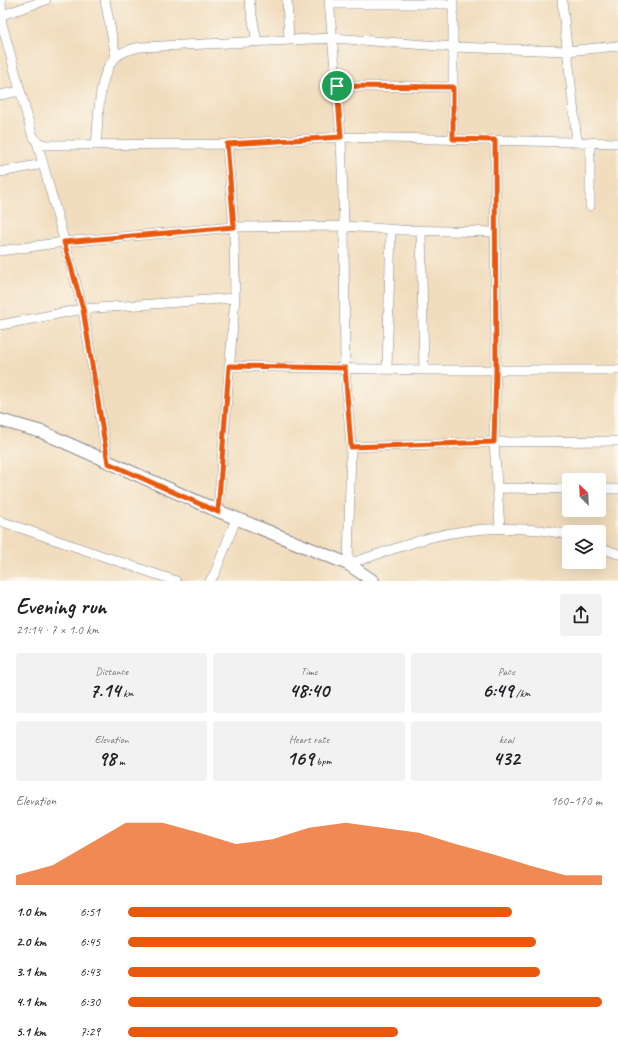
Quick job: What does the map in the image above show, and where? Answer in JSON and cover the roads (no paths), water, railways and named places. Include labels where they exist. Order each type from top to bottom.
[{"type":"street","points":[[1,0],[1,21],[32,134],[37,142],[83,309],[108,463]]},
{"type":"street","points":[[1,21],[46,0]]},
{"type":"street","points":[[105,0],[116,57]]},
{"type":"street","points":[[249,0],[257,42]]},
{"type":"street","points":[[287,0],[289,40]]},
{"type":"street","points":[[562,0],[576,142]]},
{"type":"street","points":[[348,564],[351,447],[345,368],[344,226],[341,137],[329,2],[453,2],[453,139]]},
{"type":"street","points":[[96,145],[102,85],[109,66],[116,57],[128,50],[141,47],[333,38],[453,47],[567,51],[618,46]]},
{"type":"street","points":[[337,86],[453,87]]},
{"type":"street","points":[[0,95],[20,90]]},
{"type":"street","points":[[37,142],[46,145],[227,144],[341,137],[618,143]]},
{"type":"street","points":[[495,140],[496,370],[494,442],[500,528]]},
{"type":"street","points":[[590,142],[590,206]]},
{"type":"street","points":[[218,512],[235,298],[234,227],[227,144]]},
{"type":"street","points":[[0,172],[43,164]]},
{"type":"street","points":[[0,251],[64,242],[234,227],[344,226],[496,232]]},
{"type":"street","points":[[387,369],[390,229]]},
{"type":"street","points":[[421,230],[424,370]]},
{"type":"street","points":[[0,325],[83,309],[235,298]]},
{"type":"street","points":[[229,366],[424,370],[618,370]]},
{"type":"street","points":[[0,420],[42,432],[218,512],[348,564],[366,580]]},
{"type":"street","points":[[351,447],[494,442],[618,441]]},
{"type":"street","points":[[498,488],[562,489]]},
{"type":"street","points":[[606,489],[618,489]]},
{"type":"street","points":[[210,581],[215,574],[236,519]]},
{"type":"street","points":[[0,521],[176,581]]},
{"type":"street","points":[[348,564],[434,537],[471,531],[500,528],[552,531],[562,533]]},
{"type":"street","points":[[606,550],[618,554]]}]
